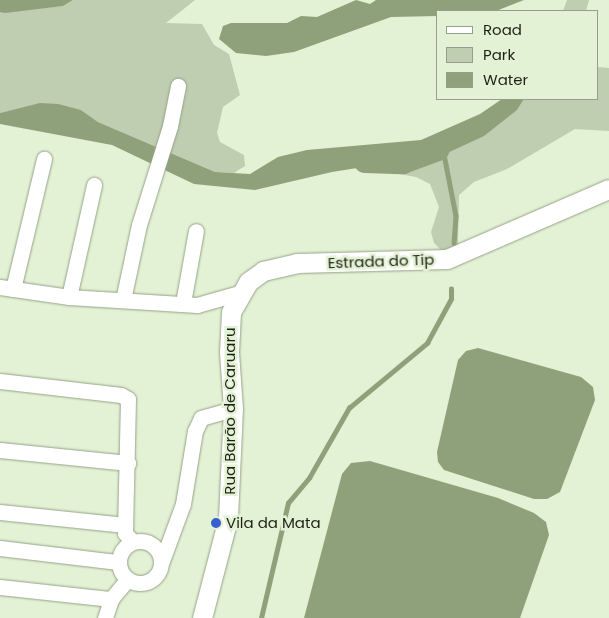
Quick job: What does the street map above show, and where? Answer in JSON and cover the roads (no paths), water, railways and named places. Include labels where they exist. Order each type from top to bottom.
[{"type":"street","points":[[124,300],[153,175],[170,126],[178,86]]},
{"type":"street","points":[[44,159],[6,288],[69,296],[190,304],[231,312]]},
{"type":"street","points":[[69,296],[94,186]]},
{"type":"street","name":"Estrada do Tip","points":[[239,293],[263,271],[279,266],[447,259],[609,189]]},
{"type":"street","points":[[190,304],[196,231]]},
{"type":"street","points":[[190,304],[239,293]]},
{"type":"street","name":"Rua Barão de Caruaru","points":[[202,618],[226,536],[233,409],[228,352],[231,312],[239,293]]},
{"type":"street","points":[[0,382],[121,395],[128,399],[125,532],[132,541],[152,544],[174,526]]},
{"type":"street","points":[[128,580],[148,582],[158,574],[183,504],[190,448],[201,418],[233,409]]},
{"type":"street","points":[[0,450],[128,463]]},
{"type":"street","points":[[0,512],[125,525]]},
{"type":"street","points":[[128,580],[118,562],[122,549],[132,541]]},
{"type":"street","points":[[152,544],[162,561]]},
{"type":"street","points":[[0,548],[118,562]]},
{"type":"street","points":[[105,618],[111,599],[128,580]]},
{"type":"street","points":[[0,587],[111,599]]},
{"type":"water","points":[[0,0],[73,0],[63,6],[5,13],[0,12]]},
{"type":"water","points":[[356,0],[370,4],[376,0],[524,0],[499,10],[436,10],[436,16],[391,17],[294,52],[266,56],[236,53],[219,39],[223,26],[231,23],[287,23],[301,16],[317,17]]},
{"type":"water","points":[[501,100],[523,100],[517,110],[484,136],[445,154],[332,172],[255,190],[194,184],[112,145],[0,124],[0,113],[40,103],[58,104],[81,110],[98,122],[215,172],[250,174],[278,157],[307,150],[421,140],[480,114]]},
{"type":"water","points":[[478,348],[581,377],[593,387],[595,400],[560,492],[547,499],[534,499],[444,470],[438,462],[437,452],[458,360],[466,351]]},
{"type":"water","points":[[370,461],[498,498],[534,513],[546,522],[549,535],[520,618],[304,618],[342,474],[351,463]]},
{"type":"waterway","points":[[365,160],[402,161],[437,148]]},
{"type":"waterway","points":[[443,149],[456,216],[454,243]]},
{"type":"waterway","points":[[261,618],[288,503],[309,478],[349,408],[427,343],[451,299],[451,289]]},
{"type":"place","name":"Vila da Mata","points":[[216,523]]}]
